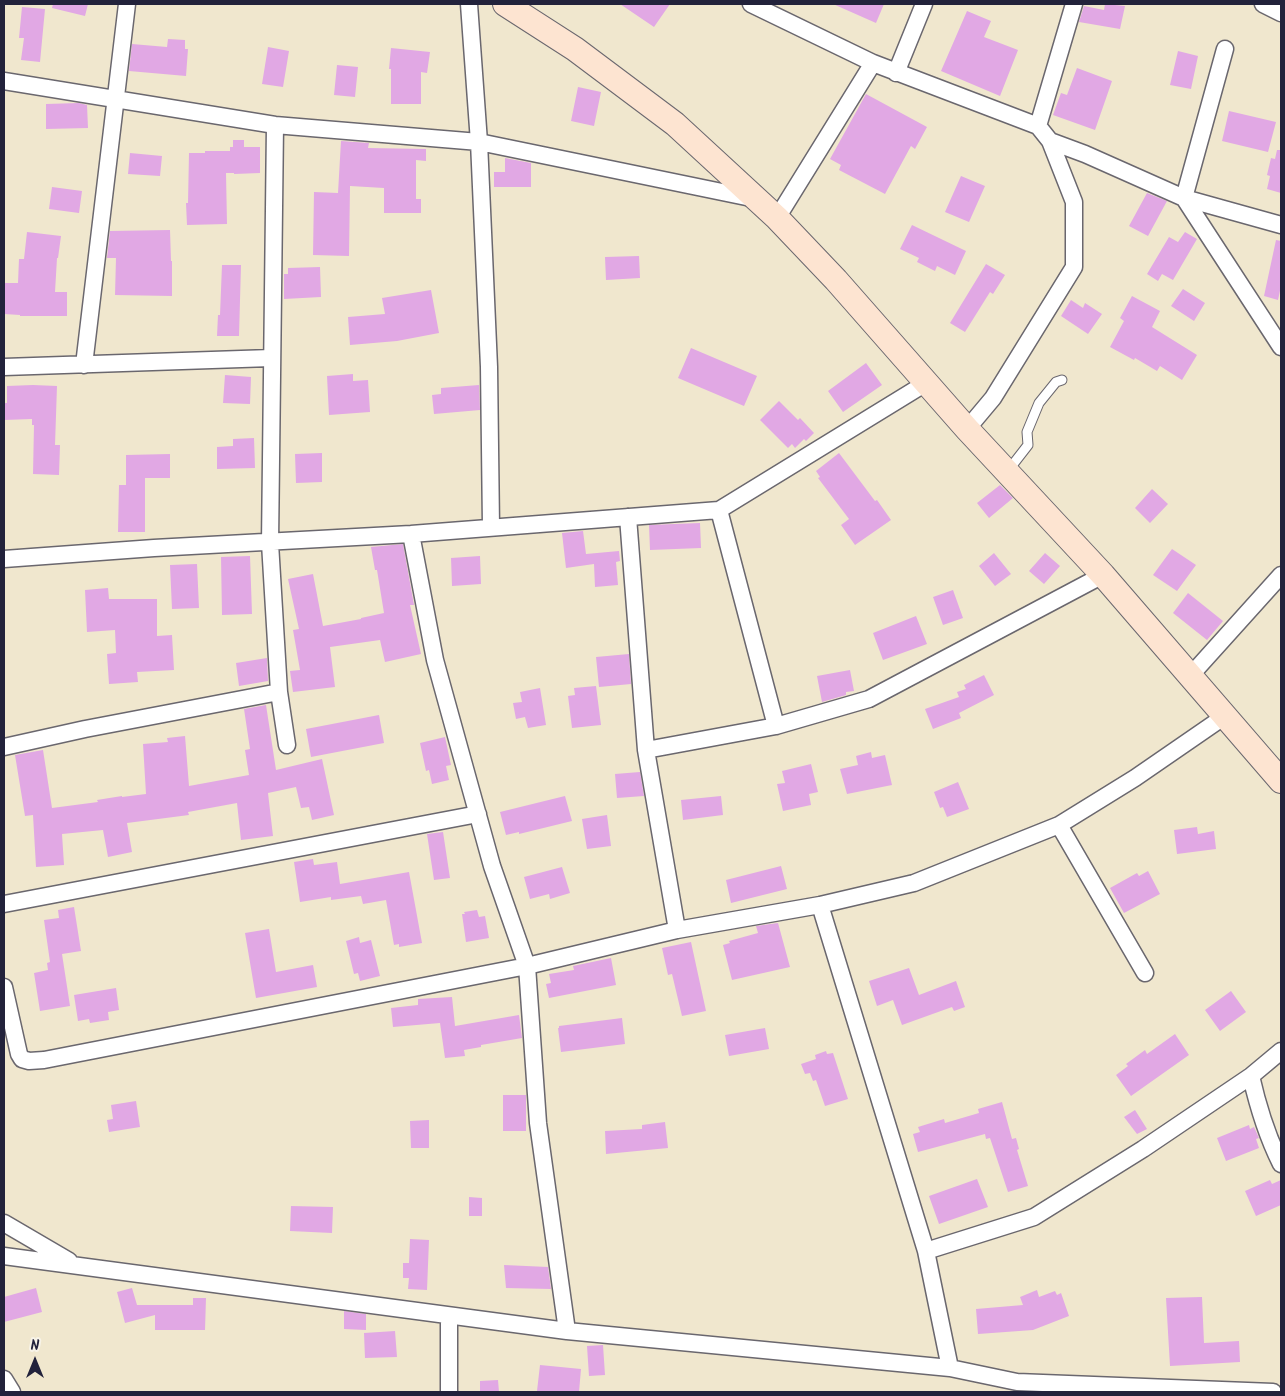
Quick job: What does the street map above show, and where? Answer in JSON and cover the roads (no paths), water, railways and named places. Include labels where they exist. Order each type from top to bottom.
[{"type":"main road","points":[[505,4],[575,49],[654,107],[777,218],[836,280],[967,429],[1103,575],[1281,781]]},
{"type":"street","points":[[84,365],[127,4]]},
{"type":"street","points":[[468,4],[479,142],[489,368],[491,527]]},
{"type":"street","points":[[750,4],[896,73],[1038,126],[1050,141],[1074,202],[1074,267],[993,398],[967,429]]},
{"type":"street","points":[[896,73],[924,4]]},
{"type":"street","points":[[1038,126],[1074,4]]},
{"type":"street","points":[[1263,4],[1281,13]]},
{"type":"street","points":[[1225,49],[1184,198],[1281,347]]},
{"type":"street","points":[[777,218],[873,63]]},
{"type":"street","points":[[4,81],[275,125],[479,142],[759,200]]},
{"type":"street","points":[[275,125],[270,543],[279,692],[287,745]]},
{"type":"street","points":[[1050,141],[1085,154],[1184,198],[1281,225]]},
{"type":"street","points":[[4,368],[271,358]]},
{"type":"street","points":[[4,559],[154,548],[411,534],[719,510],[926,383]]},
{"type":"street","points":[[719,510],[776,726]]},
{"type":"street","points":[[628,517],[646,750],[677,930]]},
{"type":"street","points":[[411,534],[435,660],[492,866],[527,966],[538,1123],[568,1331]]},
{"type":"street","points":[[646,750],[776,726],[869,699],[1103,575]]},
{"type":"street","points":[[1191,675],[1281,575]]},
{"type":"street","points":[[4,747],[85,729],[279,692]]},
{"type":"street","points":[[4,987],[19,1054],[22,1059],[29,1061],[44,1060],[527,966],[677,930],[820,905],[914,883],[1059,825],[1134,778],[1225,716]]},
{"type":"street","points":[[4,904],[478,814]]},
{"type":"street","points":[[1059,825],[1145,973]]},
{"type":"street","points":[[820,905],[926,1251],[950,1368]]},
{"type":"street","points":[[926,1251],[1034,1217],[1143,1149],[1251,1076],[1281,1051]]},
{"type":"street","points":[[1251,1076],[1257,1104],[1272,1147],[1281,1164]]},
{"type":"street","points":[[4,1223],[76,1266]]},
{"type":"street","points":[[4,1256],[568,1331],[950,1368],[1019,1387],[1273,1392]]},
{"type":"street","points":[[449,1316],[449,1392]]},
{"type":"street","points":[[4,1379],[12,1392]]},
{"type":"lane","points":[[1007,472],[1028,445],[1027,432],[1039,403],[1056,382],[1062,380]]}]
